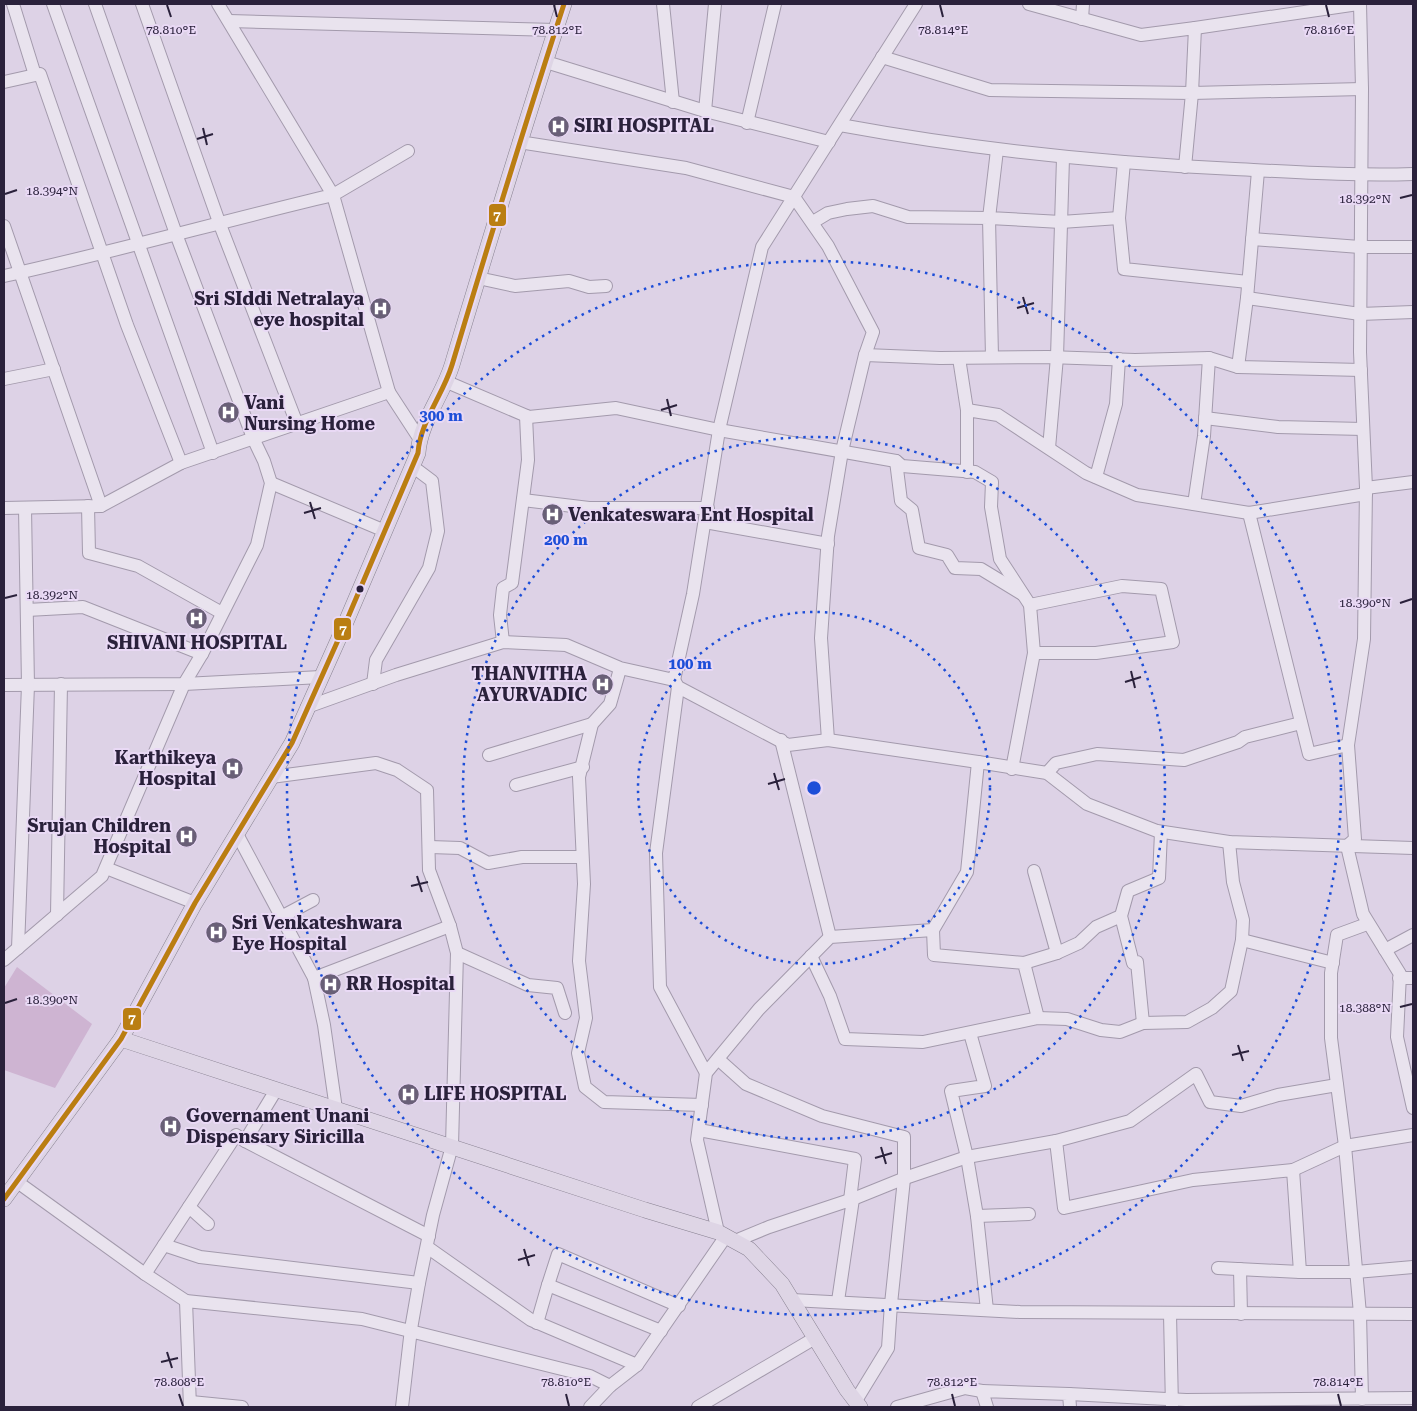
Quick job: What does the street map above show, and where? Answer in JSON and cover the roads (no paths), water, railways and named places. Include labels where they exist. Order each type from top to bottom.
[{"type":"main road","points":[[4,1198],[121,1038],[195,903],[292,742],[322,677],[418,453],[419,438],[447,382],[519,142],[564,4]]},
{"type":"main road","points":[[121,1038],[726,1236],[749,1249],[782,1284],[857,1404]]},
{"type":"street","points":[[13,4],[35,75]]},
{"type":"street","points":[[53,4],[213,453]]},
{"type":"street","points":[[4,960],[102,876],[184,684],[202,654],[257,545],[270,484],[264,461],[253,438],[176,234],[95,4]]},
{"type":"street","points":[[142,4],[220,222],[297,424]]},
{"type":"street","points":[[218,4],[333,195],[389,392],[419,438]]},
{"type":"street","points":[[663,4],[673,102]]},
{"type":"street","points":[[705,111],[715,4]]},
{"type":"street","points":[[747,122],[775,4]]},
{"type":"street","points":[[706,1073],[660,986],[656,853],[676,683],[708,508],[719,430],[762,247],[916,4]]},
{"type":"street","points":[[1029,4],[1141,35],[1359,4],[1362,88],[1360,370],[1366,491],[1364,639],[1348,745],[1354,839],[1347,846]]},
{"type":"street","points":[[1082,19],[1083,4]]},
{"type":"street","points":[[229,21],[556,30]]},
{"type":"street","points":[[1185,167],[1192,94],[1195,28]]},
{"type":"street","points":[[882,57],[990,90],[1192,94],[1362,88]]},
{"type":"street","points":[[546,62],[673,102],[829,142]]},
{"type":"street","points":[[4,82],[40,74],[127,325],[181,463]]},
{"type":"street","points":[[840,124],[918,139],[1063,158],[1258,171],[1360,175],[1413,174]]},
{"type":"street","points":[[519,142],[686,168],[794,197],[812,222],[855,295],[873,332],[865,355],[842,450],[828,544],[821,638],[828,740]]},
{"type":"street","points":[[992,357],[989,218],[998,150]]},
{"type":"street","points":[[4,276],[139,245],[220,222],[333,195],[408,151]]},
{"type":"street","points":[[1048,448],[1057,357],[1063,158]]},
{"type":"street","points":[[1124,162],[1119,218],[1124,269],[1248,282]]},
{"type":"street","points":[[1238,367],[1247,298],[1258,171]]},
{"type":"street","points":[[812,222],[828,213],[847,208],[873,206],[908,217],[989,218],[1061,222],[1119,218]]},
{"type":"street","points":[[4,226],[102,506]]},
{"type":"street","points":[[1252,239],[1360,247],[1413,247]]},
{"type":"street","points":[[478,278],[515,286],[570,282],[589,287],[606,286]]},
{"type":"street","points":[[1247,298],[1360,314],[1413,312]]},
{"type":"street","points":[[865,355],[959,358],[1208,358],[1238,367],[1360,370]]},
{"type":"street","points":[[959,358],[967,410],[967,472]]},
{"type":"street","points":[[1194,504],[1205,418],[1208,358]]},
{"type":"street","points":[[1096,478],[1116,404],[1119,359]]},
{"type":"street","points":[[4,379],[54,369]]},
{"type":"street","points":[[447,382],[526,416],[616,408],[719,430],[842,450],[896,461],[902,466],[975,472],[992,482],[991,507],[1000,559],[1028,601],[1034,653],[1012,768]]},
{"type":"street","points":[[4,508],[102,506],[181,463],[389,392]]},
{"type":"street","points":[[967,410],[998,415],[1086,473],[1137,495],[1249,513],[1413,482]]},
{"type":"street","points":[[503,642],[500,615],[503,588],[512,583],[528,460],[526,416]]},
{"type":"street","points":[[1205,418],[1278,426],[1363,429]]},
{"type":"street","points":[[896,461],[902,501],[912,510],[919,548],[947,555],[955,568],[980,569],[1028,601],[1122,586],[1161,590],[1173,642],[1096,653],[1034,653]]},
{"type":"street","points":[[374,684],[376,660],[429,568],[438,531],[432,481],[412,466]]},
{"type":"street","points":[[270,484],[385,531]]},
{"type":"street","points":[[523,500],[589,508],[708,508]]},
{"type":"street","points":[[88,506],[89,553],[138,566],[222,613]]},
{"type":"street","points":[[18,948],[28,685],[25,508]]},
{"type":"street","points":[[1249,513],[1309,754],[1348,745]]},
{"type":"street","points":[[705,522],[828,544]]},
{"type":"street","points":[[27,610],[83,607],[202,654]]},
{"type":"street","points":[[307,707],[503,642],[566,645],[620,668],[676,683],[788,745],[828,740],[1047,774],[1087,804],[1161,832],[1229,842],[1413,848]]},
{"type":"street","points":[[620,668],[610,704],[592,724],[583,767],[579,777],[584,884],[579,961],[586,1018],[578,1053],[585,1087],[604,1102],[702,1106]]},
{"type":"street","points":[[4,685],[184,684],[322,677]]},
{"type":"street","points":[[57,915],[61,684]]},
{"type":"street","points":[[1047,774],[1056,763],[1097,754],[1184,760],[1238,742],[1245,737],[1301,723]]},
{"type":"street","points":[[489,755],[592,724]]},
{"type":"street","points":[[781,740],[830,937]]},
{"type":"street","points":[[978,762],[967,872],[933,930],[934,955],[1024,963],[1057,954],[1079,943],[1096,928],[1121,916]]},
{"type":"street","points":[[271,777],[376,763],[397,770],[427,790],[430,846],[429,870],[450,926],[457,952],[452,1146],[419,1283],[411,1329],[402,1407]]},
{"type":"street","points":[[516,785],[583,767]]},
{"type":"street","points":[[1143,1023],[1137,962],[1133,963],[1121,916],[1128,891],[1158,878],[1161,832]]},
{"type":"street","points":[[237,834],[314,978],[324,1025],[336,1109]]},
{"type":"street","points":[[812,956],[830,996],[845,1039],[923,1042],[1038,1018],[1067,1019],[1102,1030],[1120,1032],[1143,1023],[1187,1022],[1212,1008],[1231,991],[1242,940],[1243,920],[1233,882],[1229,842]]},
{"type":"street","points":[[430,846],[460,848],[488,863],[522,857],[582,857]]},
{"type":"street","points":[[1347,846],[1367,924],[1400,974],[1397,1037],[1410,1079],[1413,1108]]},
{"type":"street","points":[[106,868],[195,903]]},
{"type":"street","points":[[1034,871],[1057,954]]},
{"type":"street","points":[[281,917],[313,900]]},
{"type":"street","points":[[1362,1399],[1360,1314],[1344,1146],[1331,1038],[1333,963],[1337,935],[1367,924]]},
{"type":"street","points":[[314,978],[450,926]]},
{"type":"street","points":[[726,1236],[697,1140],[706,1073],[759,1009],[830,937],[933,930]]},
{"type":"street","points":[[1385,950],[1413,935]]},
{"type":"street","points":[[1242,940],[1333,963]]},
{"type":"street","points":[[457,952],[528,985],[557,988],[565,1013]]},
{"type":"street","points":[[1024,963],[1038,1018]]},
{"type":"street","points":[[1400,978],[1413,978]]},
{"type":"street","points":[[970,1033],[985,1086],[951,1091],[967,1157],[977,1216],[987,1310]]},
{"type":"street","points":[[718,1059],[746,1084],[822,1116],[904,1137],[904,1179],[890,1304],[888,1348],[857,1404]]},
{"type":"street","points":[[590,1407],[610,1386],[637,1364],[726,1236],[769,1227],[851,1200],[967,1157],[1056,1141],[1130,1121],[1196,1074],[1210,1102],[1240,1106],[1278,1095],[1337,1086]]},
{"type":"street","points":[[246,1141],[276,1090]]},
{"type":"street","points":[[699,1130],[855,1159],[838,1301]]},
{"type":"street","points":[[145,1274],[236,1135],[428,1242],[537,1323],[637,1364]]},
{"type":"street","points":[[1056,1141],[1064,1208],[1193,1180],[1293,1170],[1344,1146],[1413,1135]]},
{"type":"street","points":[[1293,1170],[1300,1272]]},
{"type":"street","points":[[16,1181],[145,1274],[186,1301],[362,1319],[411,1329],[590,1376],[610,1386]]},
{"type":"street","points":[[189,1207],[208,1224]]},
{"type":"street","points":[[977,1216],[1029,1214]]},
{"type":"street","points":[[164,1246],[200,1257],[419,1283]]},
{"type":"street","points":[[537,1323],[558,1254],[679,1306]]},
{"type":"street","points":[[1218,1268],[1300,1272],[1356,1272],[1413,1268]]},
{"type":"street","points":[[1240,1269],[1241,1314]]},
{"type":"street","points":[[548,1285],[661,1331]]},
{"type":"street","points":[[792,1300],[987,1310],[1170,1314],[1413,1314]]},
{"type":"street","points":[[186,1301],[191,1404],[242,1407]]},
{"type":"street","points":[[1170,1314],[1172,1403]]},
{"type":"street","points":[[698,1407],[815,1338]]},
{"type":"street","points":[[897,1407],[965,1388],[1069,1401],[1172,1403],[1413,1398]]},
{"type":"street","points":[[982,1390],[987,1407]]},
{"type":"place","name":"SIRI HOSPITAL","points":[[558,126]]},
{"type":"place","name":"Sri SIddi Netralaya eye hospital","points":[[380,309]]},
{"type":"place","name":"Vani Nursing Home","points":[[228,413]]},
{"type":"place","name":"Venkateswara Ent Hospital","points":[[552,515]]},
{"type":"place","name":"SHIVANI HOSPITAL","points":[[197,618]]},
{"type":"place","name":"THANVITHA AYURVADIC","points":[[603,684]]},
{"type":"place","name":"Karthikeya Hospital","points":[[232,768]]},
{"type":"place","name":"Srujan Children Hospital","points":[[187,836]]},
{"type":"place","name":"Sri Venkateshwara Eye Hospital","points":[[216,933]]},
{"type":"place","name":"RR Hospital","points":[[330,984]]},
{"type":"place","name":"LIFE HOSPITAL","points":[[408,1094]]},
{"type":"place","name":"Governament Unani Dispensary Siricilla","points":[[170,1126]]}]
